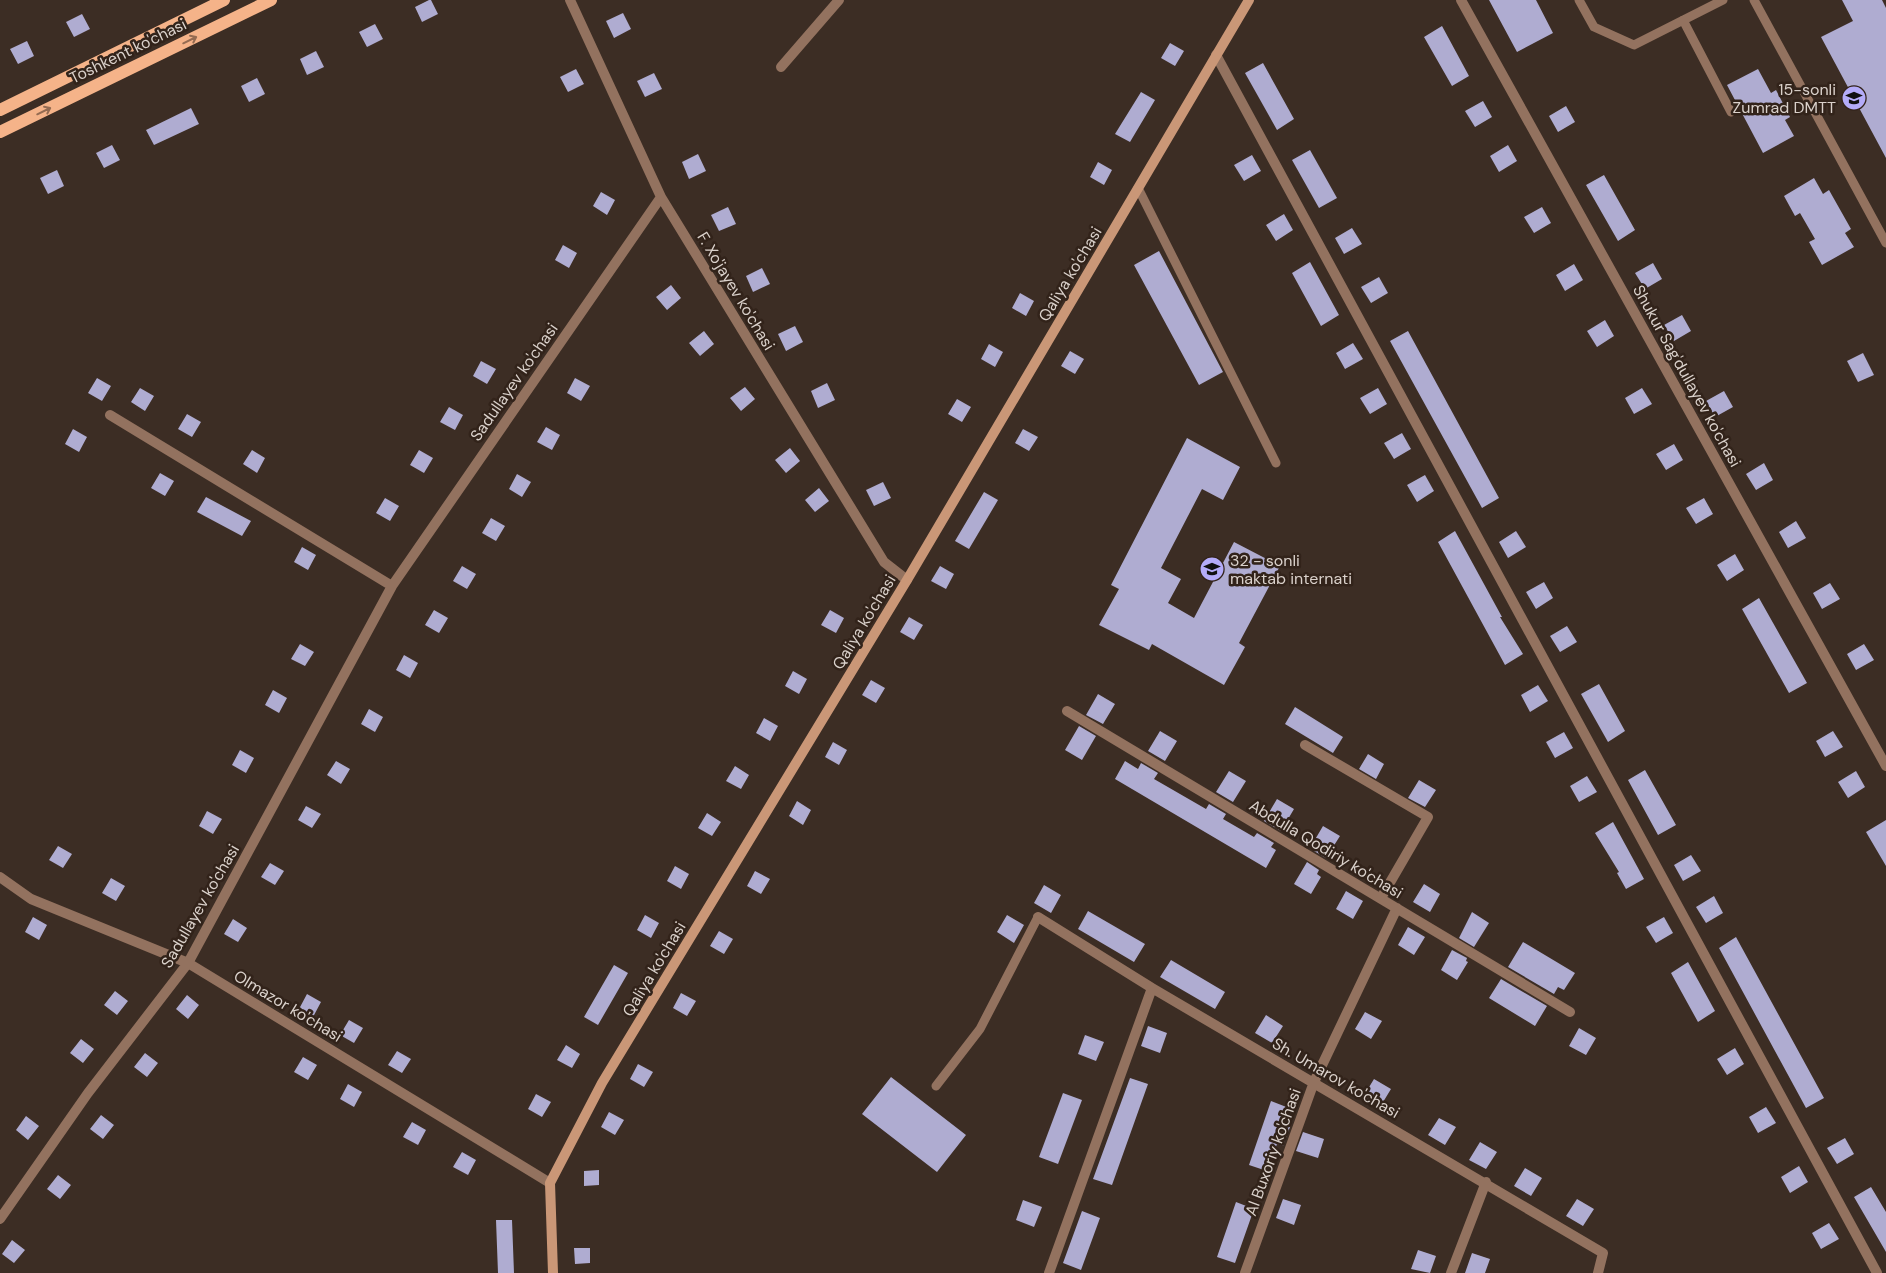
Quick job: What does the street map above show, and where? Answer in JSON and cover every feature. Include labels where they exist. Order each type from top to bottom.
[{"type":"main road","name":"Toshkent ko'chasi","points":[[0,110],[224,0]]},
{"type":"main road","name":"Toshkent ko'chasi","points":[[0,132],[271,0]]},
{"type":"main road","name":"Qaliya ko'chasi","points":[[553,1273],[550,1183],[602,1083],[907,580],[1249,0]]},
{"type":"street","name":"F. Xo'jayev ko'chasi","points":[[570,0],[661,196],[884,562],[907,580]]},
{"type":"street","points":[[781,67],[839,0]]},
{"type":"street","name":"Shukur Sag'dullayev ko'chasi","points":[[1461,0],[1886,766]]},
{"type":"street","points":[[1216,56],[1877,1273]]},
{"type":"street","name":"Sadullayev ko'chasi","points":[[0,1219],[88,1093],[188,963],[392,586],[661,196]]},
{"type":"street","points":[[110,415],[392,586]]},
{"type":"street","name":"Abdulla Qodiriy ko'chasi","points":[[1067,711],[1570,1012]]},
{"type":"street","points":[[1305,745],[1428,817],[1381,898]]},
{"type":"street","name":"Olmazor ko'chasi","points":[[0,877],[31,899],[188,963],[550,1183]]},
{"type":"street","name":"Al Buxoriy ko'chasi","points":[[1245,1273],[1314,1082],[1397,908]]},
{"type":"street","name":"Sh. Umarov ko'chasi","points":[[1038,917],[1152,988],[1486,1182],[1603,1253],[1598,1273]]},
{"type":"street","points":[[1049,1273],[1152,988]]},
{"type":"street","points":[[1450,1273],[1486,1182]]},
{"type":"lane","points":[[1579,0],[1594,27],[1634,45],[1723,0]]},
{"type":"lane","points":[[1754,0],[1886,242]]},
{"type":"lane","points":[[1683,20],[1731,112]]},
{"type":"lane","points":[[1138,188],[1276,462]]},
{"type":"lane","points":[[936,1086],[980,1029],[1038,917]]},
{"type":"building","points":[[431,0],[438,14],[422,22],[415,7]]},
{"type":"building","points":[[1489,0],[1536,0],[1553,33],[1517,52]]},
{"type":"building","points":[[1842,0],[1882,0],[1886,8],[1886,158],[1821,37],[1853,21]]},
{"type":"building","points":[[623,13],[631,29],[614,38],[606,21]]},
{"type":"building","points":[[82,14],[90,29],[74,37],[66,22]]},
{"type":"building","points":[[375,24],[383,39],[367,47],[359,32]]},
{"type":"building","points":[[1442,26],[1469,76],[1452,86],[1424,37]]},
{"type":"building","points":[[27,41],[34,56],[18,64],[10,49]]},
{"type":"building","points":[[1170,43],[1184,51],[1175,66],[1161,58]]},
{"type":"building","points":[[316,51],[324,67],[307,75],[300,59]]},
{"type":"building","points":[[1263,63],[1294,119],[1277,130],[1245,73]]},
{"type":"building","points":[[576,69],[584,84],[568,92],[560,77]]},
{"type":"building","points":[[1758,69],[1771,93],[1776,90],[1790,117],[1785,120],[1794,136],[1763,153],[1727,85]]},
{"type":"building","points":[[654,73],[662,89],[645,97],[637,81]]},
{"type":"building","points":[[257,78],[265,94],[249,102],[241,86]]},
{"type":"building","points":[[1141,92],[1155,100],[1130,142],[1115,134]]},
{"type":"building","points":[[1483,101],[1492,117],[1475,127],[1465,111]]},
{"type":"building","points":[[1566,106],[1575,122],[1558,132],[1549,116]]},
{"type":"building","points":[[191,108],[199,124],[154,145],[146,130]]},
{"type":"building","points":[[112,145],[120,160],[104,168],[96,153]]},
{"type":"building","points":[[1508,145],[1517,161],[1499,172],[1490,156]]},
{"type":"building","points":[[1310,150],[1337,198],[1319,208],[1292,160]]},
{"type":"building","points":[[698,154],[706,171],[689,179],[682,162]]},
{"type":"building","points":[[1252,155],[1261,171],[1244,181],[1234,165]]},
{"type":"building","points":[[1098,162],[1112,170],[1104,185],[1090,177]]},
{"type":"building","points":[[57,170],[64,186],[48,194],[40,178]]},
{"type":"building","points":[[1604,175],[1635,230],[1618,241],[1586,185]]},
{"type":"building","points":[[1814,178],[1823,194],[1829,190],[1851,229],[1845,233],[1854,247],[1822,265],[1809,242],[1815,239],[1800,213],[1795,216],[1784,196]]},
{"type":"building","points":[[601,192],[615,200],[607,215],[593,206]]},
{"type":"building","points":[[728,207],[736,224],[719,231],[711,215]]},
{"type":"building","points":[[1542,207],[1551,223],[1534,233],[1524,217]]},
{"type":"building","points":[[1284,214],[1293,230],[1276,241],[1266,225]]},
{"type":"building","points":[[1352,228],[1362,244],[1344,254],[1335,238]]},
{"type":"building","points":[[563,245],[577,253],[569,268],[555,260]]},
{"type":"building","points":[[1159,251],[1223,372],[1199,385],[1134,265]]},
{"type":"building","points":[[1310,262],[1339,315],[1321,326],[1292,273]]},
{"type":"building","points":[[1653,263],[1662,279],[1645,289],[1635,273]]},
{"type":"building","points":[[1574,264],[1583,280],[1565,291],[1556,275]]},
{"type":"building","points":[[762,268],[770,284],[753,292],[746,276]]},
{"type":"building","points":[[1379,277],[1388,293],[1371,303],[1361,287]]},
{"type":"building","points":[[671,285],[681,298],[667,310],[656,297]]},
{"type":"building","points":[[1020,293],[1034,301],[1026,316],[1012,308]]},
{"type":"building","points":[[1682,315],[1691,331],[1674,341],[1664,325]]},
{"type":"building","points":[[1605,320],[1614,336],[1597,347],[1587,331]]},
{"type":"building","points":[[795,326],[803,342],[786,351],[778,334]]},
{"type":"building","points":[[704,331],[714,344],[700,356],[689,343]]},
{"type":"building","points":[[1408,331],[1499,498],[1482,508],[1390,341]]},
{"type":"building","points":[[1353,343],[1363,359],[1345,369],[1336,353]]},
{"type":"building","points":[[989,344],[1003,352],[995,367],[981,359]]},
{"type":"building","points":[[1070,351],[1084,359],[1075,374],[1061,366]]},
{"type":"building","points":[[1863,353],[1874,375],[1858,382],[1847,361]]},
{"type":"building","points":[[481,361],[496,369],[487,384],[473,376]]},
{"type":"building","points":[[97,378],[111,386],[102,401],[88,393]]},
{"type":"building","points":[[575,378],[590,386],[581,401],[567,393]]},
{"type":"building","points":[[827,383],[835,400],[818,408],[811,391]]},
{"type":"building","points":[[745,387],[755,399],[741,411],[730,398]]},
{"type":"building","points":[[140,388],[154,396],[145,411],[131,402]]},
{"type":"building","points":[[1378,388],[1387,404],[1370,414],[1360,398]]},
{"type":"building","points":[[1642,388],[1652,404],[1634,414],[1625,398]]},
{"type":"building","points":[[1724,391],[1733,407],[1715,417],[1706,401]]},
{"type":"building","points":[[957,399],[971,407],[962,422],[948,414]]},
{"type":"building","points":[[449,407],[463,415],[455,430],[440,422]]},
{"type":"building","points":[[187,414],[201,422],[192,437],[178,429]]},
{"type":"building","points":[[546,427],[560,435],[552,450],[537,442]]},
{"type":"building","points":[[73,429],[87,437],[79,452],[65,444]]},
{"type":"building","points":[[1023,429],[1038,437],[1029,451],[1015,443]]},
{"type":"building","points":[[1402,433],[1411,449],[1394,459],[1384,443]]},
{"type":"building","points":[[1187,438],[1240,467],[1223,500],[1202,489],[1161,568],[1181,579],[1168,603],[1194,618],[1234,542],[1280,566],[1239,643],[1245,647],[1224,685],[1152,644],[1149,650],[1099,625],[1119,589],[1111,585]]},
{"type":"building","points":[[1674,444],[1683,460],[1666,470],[1656,454]]},
{"type":"building","points":[[790,448],[800,461],[786,473],[775,460]]},
{"type":"building","points":[[252,450],[265,458],[257,473],[243,464]]},
{"type":"building","points":[[419,450],[433,458],[424,473],[410,465]]},
{"type":"building","points":[[1764,463],[1773,480],[1756,490],[1746,474]]},
{"type":"building","points":[[160,473],[174,481],[165,496],[151,488]]},
{"type":"building","points":[[517,474],[531,482],[522,497],[509,489]]},
{"type":"building","points":[[1425,475],[1434,491],[1417,502],[1407,485]]},
{"type":"building","points":[[883,482],[891,498],[874,506],[866,490]]},
{"type":"building","points":[[819,488],[829,501],[815,512],[805,500]]},
{"type":"building","points":[[984,492],[998,500],[969,549],[955,541]]},
{"type":"building","points":[[206,497],[251,521],[242,536],[197,512]]},
{"type":"building","points":[[385,498],[399,506],[390,521],[376,513]]},
{"type":"building","points":[[1704,498],[1713,514],[1696,524],[1686,508]]},
{"type":"building","points":[[491,518],[505,526],[496,541],[482,533]]},
{"type":"building","points":[[1796,521],[1806,538],[1788,548],[1779,532]]},
{"type":"building","points":[[1455,531],[1502,617],[1500,617],[1523,654],[1505,665],[1438,542]]},
{"type":"building","points":[[1516,531],[1526,547],[1508,558],[1499,542]]},
{"type":"building","points":[[302,547],[316,555],[308,570],[294,562]]},
{"type":"building","points":[[1735,554],[1744,570],[1727,581],[1717,565]]},
{"type":"building","points":[[462,566],[476,574],[467,589],[453,581]]},
{"type":"building","points":[[940,566],[954,574],[946,589],[931,581]]},
{"type":"building","points":[[1544,582],[1553,598],[1536,609],[1526,592]]},
{"type":"building","points":[[1830,583],[1840,599],[1822,609],[1813,593]]},
{"type":"building","points":[[1759,598],[1807,683],[1789,693],[1742,609]]},
{"type":"building","points":[[434,610],[448,618],[439,633],[425,625]]},
{"type":"building","points":[[830,610],[844,618],[836,633],[821,625]]},
{"type":"building","points":[[909,617],[923,625],[914,640],[900,632]]},
{"type":"building","points":[[1567,626],[1577,642],[1560,652],[1550,636]]},
{"type":"building","points":[[300,644],[314,652],[305,666],[291,659]]},
{"type":"building","points":[[1864,644],[1874,660],[1856,670],[1847,654]]},
{"type":"building","points":[[404,655],[418,663],[410,678],[396,670]]},
{"type":"building","points":[[793,671],[807,679],[799,694],[785,686]]},
{"type":"building","points":[[871,680],[885,688],[876,703],[862,695]]},
{"type":"building","points":[[1599,684],[1625,731],[1608,742],[1581,694]]},
{"type":"building","points":[[1538,685],[1548,701],[1530,712],[1521,695]]},
{"type":"building","points":[[273,690],[287,698],[279,713],[265,705]]},
{"type":"building","points":[[1098,694],[1115,704],[1103,724],[1086,715]]},
{"type":"building","points":[[1295,707],[1343,737],[1333,753],[1285,724]]},
{"type":"building","points":[[369,709],[383,717],[375,732],[361,724]]},
{"type":"building","points":[[764,718],[778,726],[770,741],[756,733]]},
{"type":"building","points":[[1079,726],[1096,736],[1082,760],[1065,750]]},
{"type":"building","points":[[1160,731],[1177,741],[1165,761],[1148,751]]},
{"type":"building","points":[[1833,731],[1843,747],[1825,757],[1816,741]]},
{"type":"building","points":[[1564,732],[1573,748],[1555,758],[1546,742]]},
{"type":"building","points":[[833,742],[847,750],[839,765],[825,757]]},
{"type":"building","points":[[240,750],[254,758],[246,773],[232,765]]},
{"type":"building","points":[[1368,754],[1384,764],[1376,779],[1359,769]]},
{"type":"building","points":[[336,761],[350,769],[341,784],[327,775]]},
{"type":"building","points":[[1125,761],[1138,769],[1141,763],[1158,773],[1154,779],[1206,809],[1209,804],[1226,814],[1223,819],[1254,837],[1257,833],[1274,843],[1271,847],[1276,850],[1266,868],[1115,779]]},
{"type":"building","points":[[735,766],[749,775],[741,789],[726,781]]},
{"type":"building","points":[[1645,770],[1676,825],[1658,835],[1628,780]]},
{"type":"building","points":[[1229,771],[1246,781],[1233,802],[1216,792]]},
{"type":"building","points":[[1856,771],[1865,787],[1848,798],[1838,782]]},
{"type":"building","points":[[1587,776],[1597,792],[1579,802],[1570,786]]},
{"type":"building","points":[[1419,780],[1436,790],[1425,807],[1408,798]]},
{"type":"building","points":[[1277,799],[1294,809],[1281,831],[1264,821]]},
{"type":"building","points":[[797,801],[811,810],[803,825],[789,816]]},
{"type":"building","points":[[306,806],[321,814],[312,828],[298,820]]},
{"type":"building","points":[[207,811],[222,819],[213,834],[199,826]]},
{"type":"building","points":[[707,813],[721,822],[712,836],[698,828]]},
{"type":"building","points":[[1886,820],[1886,866],[1866,832]]},
{"type":"building","points":[[1613,822],[1644,879],[1626,889],[1617,873],[1619,872],[1595,833]]},
{"type":"building","points":[[1323,826],[1340,836],[1326,858],[1314,851],[1316,846],[1313,843]]},
{"type":"building","points":[[58,846],[72,854],[63,868],[49,860]]},
{"type":"building","points":[[1691,855],[1701,871],[1683,881],[1674,865]]},
{"type":"building","points":[[1307,862],[1319,870],[1317,874],[1321,877],[1311,894],[1294,884]]},
{"type":"building","points":[[270,863],[284,871],[275,885],[261,877]]},
{"type":"building","points":[[675,866],[689,874],[681,889],[667,881]]},
{"type":"building","points":[[755,871],[770,879],[761,894],[747,886]]},
{"type":"building","points":[[111,878],[125,886],[116,901],[102,893]]},
{"type":"building","points":[[1424,884],[1440,894],[1430,912],[1413,902]]},
{"type":"building","points":[[1044,885],[1061,895],[1051,913],[1034,903]]},
{"type":"building","points":[[1346,891],[1363,901],[1353,919],[1336,909]]},
{"type":"building","points":[[1714,896],[1723,913],[1706,923],[1696,907]]},
{"type":"building","points":[[1088,911],[1145,944],[1134,962],[1078,929]]},
{"type":"building","points":[[1472,912],[1489,923],[1474,947],[1459,938]]},
{"type":"building","points":[[645,915],[659,923],[651,938],[637,930]]},
{"type":"building","points":[[1007,915],[1024,925],[1014,943],[997,932]]},
{"type":"building","points":[[33,917],[47,925],[39,940],[25,932]]},
{"type":"building","points":[[1664,917],[1673,933],[1656,943],[1646,927]]},
{"type":"building","points":[[233,919],[247,928],[238,942],[224,934]]},
{"type":"building","points":[[1408,927],[1425,937],[1414,955],[1398,945]]},
{"type":"building","points":[[719,931],[733,939],[724,954],[710,946]]},
{"type":"building","points":[[1736,937],[1824,1098],[1806,1108],[1719,948]]},
{"type":"building","points":[[1523,942],[1575,973],[1564,990],[1558,987],[1554,994],[1508,967]]},
{"type":"building","points":[[1452,950],[1467,958],[1466,961],[1468,962],[1457,980],[1441,970]]},
{"type":"building","points":[[1171,960],[1225,992],[1215,1009],[1160,977]]},
{"type":"building","points":[[1688,962],[1715,1011],[1698,1022],[1671,973]]},
{"type":"building","points":[[614,965],[628,973],[598,1025],[584,1017]]},
{"type":"building","points":[[1501,979],[1547,1006],[1535,1026],[1489,998]]},
{"type":"building","points":[[115,991],[128,1001],[117,1015],[104,1005]]},
{"type":"building","points":[[681,993],[696,1001],[687,1016],[673,1008]]},
{"type":"building","points":[[307,994],[321,1002],[313,1017],[299,1009]]},
{"type":"building","points":[[187,995],[199,1005],[188,1019],[176,1009]]},
{"type":"building","points":[[1365,1012],[1382,1021],[1371,1039],[1355,1029]]},
{"type":"building","points":[[1266,1015],[1283,1026],[1272,1043],[1255,1033]]},
{"type":"building","points":[[349,1020],[363,1028],[354,1043],[340,1035]]},
{"type":"building","points":[[1148,1026],[1167,1033],[1160,1053],[1141,1046]]},
{"type":"building","points":[[1579,1028],[1596,1038],[1586,1055],[1569,1046]]},
{"type":"building","points":[[1085,1035],[1104,1042],[1096,1061],[1078,1054]]},
{"type":"building","points":[[81,1039],[94,1049],[83,1063],[70,1053]]},
{"type":"building","points":[[566,1045],[580,1054],[572,1068],[557,1060]]},
{"type":"building","points":[[1735,1048],[1744,1064],[1727,1075],[1717,1059]]},
{"type":"building","points":[[397,1051],[411,1059],[402,1073],[388,1065]]},
{"type":"building","points":[[145,1053],[158,1063],[147,1077],[134,1067]]},
{"type":"building","points":[[303,1057],[317,1065],[308,1080],[294,1072]]},
{"type":"building","points":[[638,1064],[653,1072],[644,1087],[630,1079]]},
{"type":"building","points":[[891,1077],[966,1135],[937,1172],[862,1114]]},
{"type":"building","points":[[1130,1078],[1148,1084],[1112,1185],[1093,1179]]},
{"type":"building","points":[[1374,1079],[1391,1089],[1380,1107],[1363,1097]]},
{"type":"building","points":[[348,1084],[362,1092],[354,1107],[340,1099]]},
{"type":"building","points":[[1063,1093],[1082,1100],[1058,1164],[1039,1157]]},
{"type":"building","points":[[536,1094],[551,1102],[542,1117],[528,1109]]},
{"type":"building","points":[[1271,1101],[1289,1108],[1283,1125],[1290,1127],[1283,1146],[1277,1144],[1267,1171],[1249,1165]]},
{"type":"building","points":[[1766,1107],[1776,1123],[1758,1133],[1749,1117]]},
{"type":"building","points":[[609,1112],[624,1120],[615,1135],[601,1127]]},
{"type":"building","points":[[101,1115],[114,1125],[103,1139],[90,1129]]},
{"type":"building","points":[[26,1116],[39,1126],[28,1140],[16,1130]]},
{"type":"building","points":[[1439,1118],[1456,1127],[1445,1145],[1428,1135]]},
{"type":"building","points":[[412,1122],[426,1130],[418,1145],[403,1137]]},
{"type":"building","points":[[1303,1132],[1324,1139],[1318,1158],[1296,1151]]},
{"type":"building","points":[[1845,1138],[1854,1154],[1837,1164],[1827,1148]]},
{"type":"building","points":[[1480,1142],[1497,1152],[1486,1169],[1469,1160]]},
{"type":"building","points":[[462,1152],[476,1160],[468,1175],[453,1167]]},
{"type":"building","points":[[1799,1166],[1808,1182],[1790,1193],[1781,1177]]},
{"type":"building","points":[[1525,1168],[1542,1178],[1531,1196],[1514,1186]]},
{"type":"building","points":[[599,1170],[599,1185],[584,1186],[584,1171]]},
{"type":"building","points":[[58,1175],[71,1185],[60,1199],[47,1189]]},
{"type":"building","points":[[1871,1187],[1886,1212],[1886,1252],[1854,1197]]},
{"type":"building","points":[[1283,1199],[1301,1205],[1294,1225],[1276,1218]]},
{"type":"building","points":[[1577,1199],[1594,1209],[1583,1226],[1566,1216]]},
{"type":"building","points":[[1023,1200],[1042,1207],[1034,1227],[1016,1220]]},
{"type":"building","points":[[1236,1202],[1254,1209],[1235,1263],[1217,1257]]},
{"type":"building","points":[[1082,1211],[1100,1218],[1081,1270],[1063,1263]]},
{"type":"building","points":[[496,1220],[512,1220],[514,1273],[498,1273]]},
{"type":"building","points":[[1829,1223],[1839,1239],[1821,1249],[1812,1233]]},
{"type":"building","points":[[12,1240],[25,1250],[14,1263],[2,1254]]},
{"type":"building","points":[[574,1248],[590,1248],[590,1263],[575,1264]]},
{"type":"building","points":[[1418,1250],[1436,1256],[1430,1273],[1411,1269]]},
{"type":"building","points":[[1472,1253],[1490,1259],[1485,1273],[1465,1273]]},
{"type":"place","name":"15-sonli Zumrad DMTT","points":[[1854,98]]},
{"type":"place","name":"32 - sonli maktab internati","points":[[1212,569]]}]
